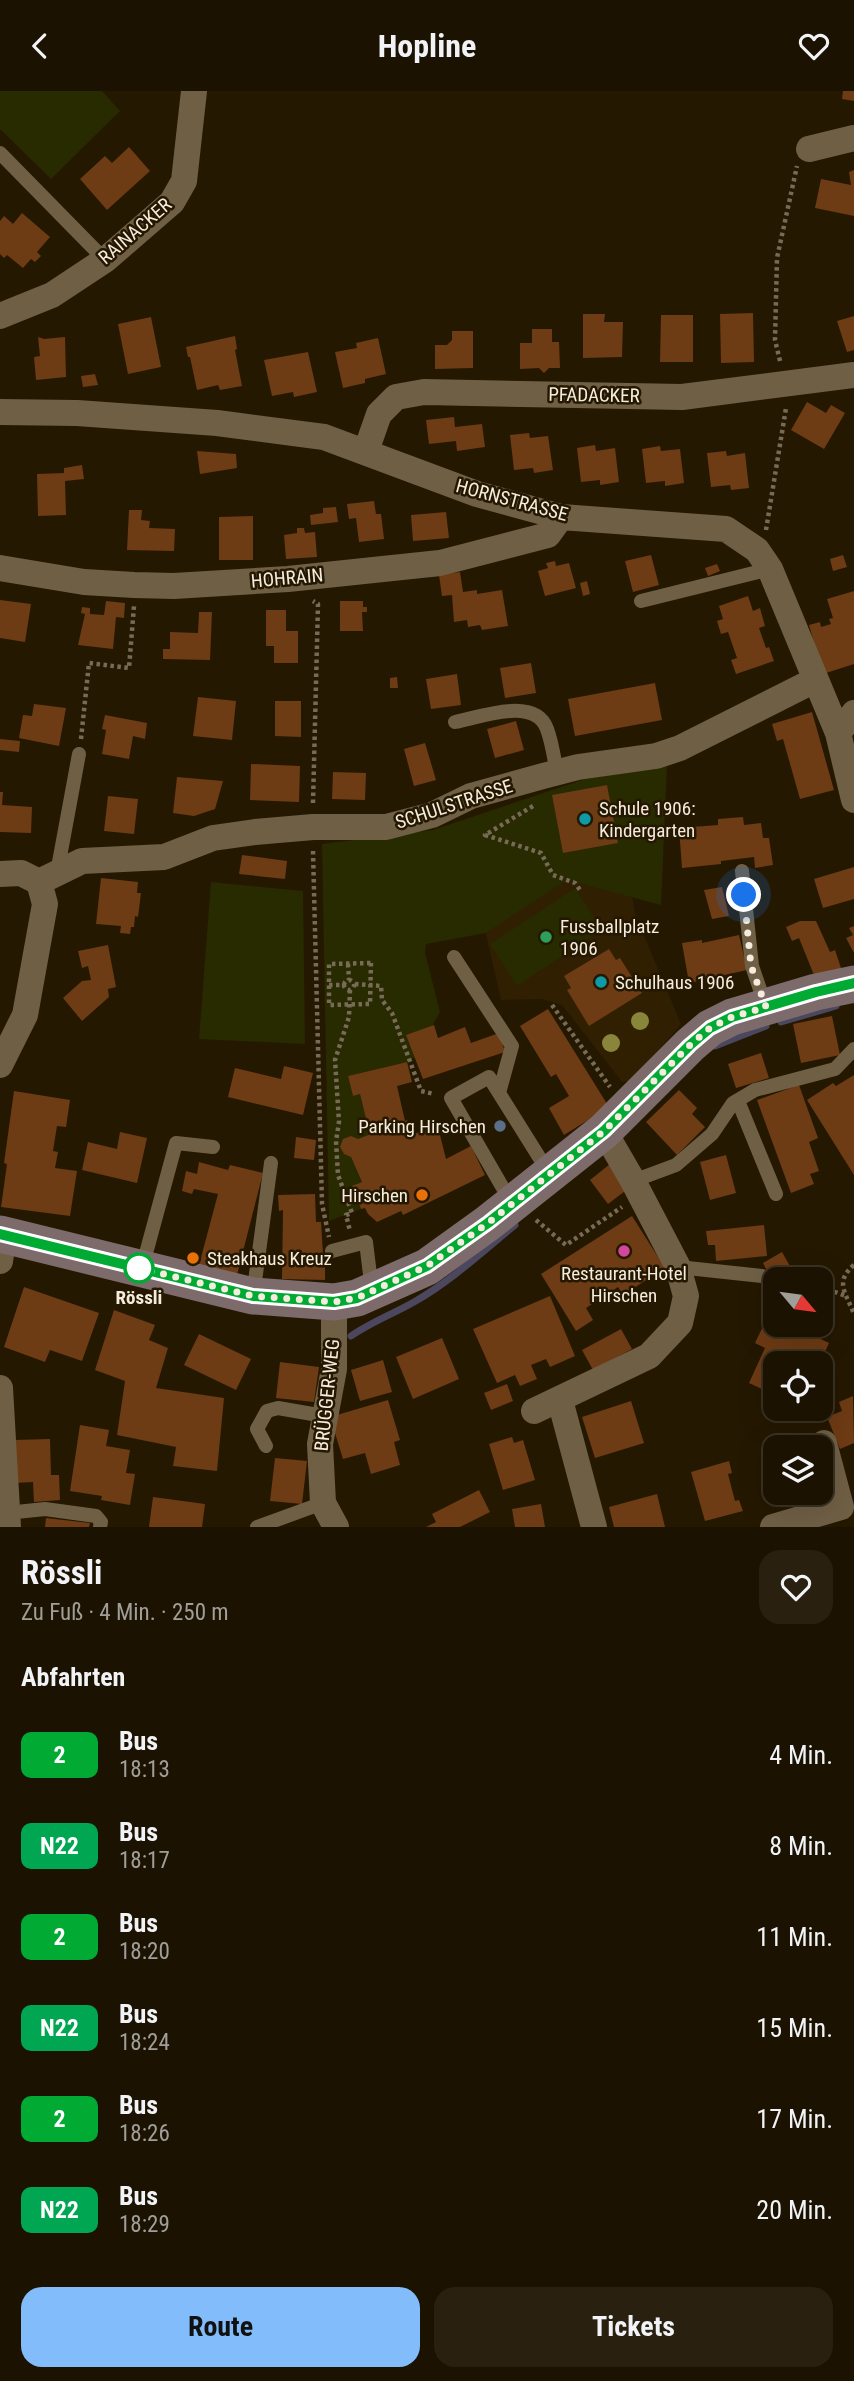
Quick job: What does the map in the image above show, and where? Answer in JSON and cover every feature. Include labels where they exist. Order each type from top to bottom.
[{"type":"main road","points":[[1,1244],[141,1269],[253,1296],[334,1302],[357,1298],[427,1266],[520,1211],[549,1174],[615,1120],[710,1028],[732,1017],[854,983]]},
{"type":"street","name":"RAINACKER","points":[[0,316],[52,295],[105,260],[172,202],[184,181],[194,91]]},
{"type":"street","points":[[809,149],[854,138]]},
{"type":"street","name":"PFADACKER","points":[[366,451],[379,414],[396,397],[424,392],[682,397],[854,375]]},
{"type":"street","name":"HORNSTRASSE","points":[[0,412],[77,413],[217,423],[324,437],[477,495],[561,517],[726,529],[763,559]]},
{"type":"street","name":"HOHRAIN","points":[[0,568],[84,582],[174,586],[288,579],[440,563],[548,535],[561,517]]},
{"type":"street","points":[[763,559],[815,680],[846,723],[854,800]]},
{"type":"street","name":"SCHULSTRASSE","points":[[39,881],[82,861],[164,857],[213,838],[313,827],[386,827],[432,814],[471,796],[550,774],[578,767],[656,756],[680,748],[815,680]]},
{"type":"street","points":[[0,874],[22,873],[39,881],[45,904],[25,1015],[0,1065]]},
{"type":"street","points":[[534,1411],[649,1356],[680,1323],[686,1296],[678,1267],[637,1189],[615,1120]]},
{"type":"street","name":"BRÜGGER-WEG","points":[[334,1302],[334,1369],[320,1444],[323,1503],[336,1527]]},
{"type":"street","points":[[0,1388],[8,1520]]},
{"type":"street","points":[[560,1400],[594,1527]]},
{"type":"street","points":[[773,1527],[841,1507],[833,1477]]},
{"type":"lane","points":[[0,153],[105,260]]},
{"type":"lane","points":[[641,601],[763,559]]},
{"type":"lane","points":[[455,722],[520,709],[537,714],[547,727],[550,774]]},
{"type":"lane","points":[[39,881],[57,873],[79,754]]},
{"type":"lane","points":[[742,871],[751,966],[766,1007]]},
{"type":"lane","points":[[454,957],[512,1046],[499,1093]]},
{"type":"lane","points":[[637,1189],[676,1165],[712,1134],[733,1103],[755,1090],[835,1069],[854,1049]]},
{"type":"lane","points":[[520,1211],[451,1098],[489,1077],[549,1174]]},
{"type":"lane","points":[[738,1101],[776,1194]]},
{"type":"lane","points":[[141,1269],[176,1143],[213,1147]]},
{"type":"lane","points":[[253,1296],[271,1163]]},
{"type":"lane","points":[[332,1251],[366,1242],[372,1292]]},
{"type":"lane","points":[[678,1267],[762,1276]]},
{"type":"lane","points":[[266,1446],[257,1429],[267,1411],[278,1408],[324,1416]]},
{"type":"lane","points":[[257,1527],[323,1503]]},
{"type":"lane","points":[[8,1520],[45,1509],[96,1516],[101,1522],[100,1527]]},
{"type":"path","points":[[763,559],[787,405],[775,340],[777,258],[798,163],[809,149]]},
{"type":"path","points":[[288,579],[292,590],[318,604],[313,827],[322,1204],[332,1251]]},
{"type":"path","points":[[85,717],[89,663],[129,667],[134,612]]},
{"type":"path","points":[[550,774],[548,796],[485,835],[541,853],[553,874],[575,883],[580,890]]},
{"type":"path","points":[[371,963],[370,984],[370,1004],[329,1005],[328,964],[371,963]]},
{"type":"path","points":[[329,985],[344,985],[349,980],[348,964]]},
{"type":"path","points":[[349,980],[355,984],[381,986],[382,1000],[393,1013],[421,1091],[451,1098]]},
{"type":"path","points":[[349,990],[355,984]]},
{"type":"path","points":[[344,985],[349,990],[350,1005],[349,1017],[335,1060],[339,1122],[336,1141],[338,1175],[352,1213],[346,1215],[353,1245]]},
{"type":"path","points":[[552,1005],[615,1120]]},
{"type":"path","points":[[520,1211],[535,1219],[566,1245],[614,1210],[637,1189]]},
{"type":"path","points":[[854,1265],[844,1274],[842,1280],[854,1314]]},
{"type":"path","points":[[833,1291],[847,1296]]},
{"type":"shaded area","points":[[613,777],[635,914],[681,1024],[634,1080],[622,1082],[562,1005],[543,999],[501,1000],[460,822]]},
{"type":"green space","points":[[0,91],[102,91],[120,111],[51,179],[0,129]]},
{"type":"green space","points":[[667,765],[661,905],[567,880],[486,933],[426,944],[425,953],[440,1012],[415,1057],[407,1062],[348,1076],[353,1096],[360,1094],[369,1131],[376,1132],[340,1147],[344,1154],[351,1157],[362,1182],[352,1187],[361,1209],[329,1221],[322,844],[433,830],[585,779]]},
{"type":"green space","points":[[211,882],[303,891],[305,1044],[199,1039]]},
{"type":"green space","name":"Fussballplatz 1906","points":[[575,888],[602,930],[517,986],[490,944]]},
{"type":"building","points":[[843,91],[854,91],[854,101],[842,99]]},
{"type":"building","points":[[129,147],[150,171],[107,210],[80,179],[105,156],[112,163]]},
{"type":"building","points":[[854,170],[854,216],[815,208],[821,179],[851,185],[849,172]]},
{"type":"building","points":[[22,213],[50,237],[37,252],[41,256],[35,262],[31,259],[23,268],[7,255],[4,258],[0,254],[0,221],[4,216],[13,224]]},
{"type":"building","points":[[753,313],[754,362],[721,363],[720,314]]},
{"type":"building","points":[[583,314],[605,314],[604,322],[623,322],[622,357],[583,358]]},
{"type":"building","points":[[661,315],[693,315],[693,362],[660,362]]},
{"type":"building","points":[[854,316],[854,350],[847,352],[837,321]]},
{"type":"building","points":[[151,317],[161,367],[128,374],[118,324]]},
{"type":"building","points":[[532,329],[552,329],[552,342],[559,342],[560,368],[549,368],[544,373],[539,368],[520,369],[520,343],[532,343]]},
{"type":"building","points":[[452,331],[473,331],[473,368],[435,369],[435,345],[447,345],[452,340]]},
{"type":"building","points":[[235,336],[242,386],[220,390],[218,385],[197,390],[186,347]]},
{"type":"building","points":[[38,337],[65,337],[66,377],[36,380],[34,357],[40,356]]},
{"type":"building","points":[[378,338],[386,374],[343,388],[335,352],[357,348],[356,343]]},
{"type":"building","points":[[308,352],[317,392],[294,397],[293,392],[272,396],[264,360]]},
{"type":"building","points":[[95,374],[98,385],[83,387],[81,376]]},
{"type":"building","points":[[807,402],[826,413],[831,405],[845,413],[824,449],[791,430]]},
{"type":"building","points":[[454,417],[455,427],[482,424],[485,447],[457,451],[456,441],[429,444],[426,420]]},
{"type":"building","points":[[529,433],[530,438],[548,436],[553,470],[534,473],[533,468],[514,470],[510,435]]},
{"type":"building","points":[[595,445],[596,451],[615,448],[619,482],[600,485],[600,480],[581,482],[577,448]]},
{"type":"building","points":[[660,446],[661,451],[680,449],[684,483],[665,486],[665,481],[646,483],[642,449]]},
{"type":"building","points":[[197,451],[236,454],[237,468],[200,474]]},
{"type":"building","points":[[726,451],[727,456],[745,453],[749,488],[731,490],[730,485],[711,487],[707,453]]},
{"type":"building","points":[[82,465],[84,479],[65,481],[66,515],[38,516],[37,474],[64,473],[64,468]]},
{"type":"building","points":[[374,501],[376,514],[381,514],[384,539],[359,542],[356,518],[349,519],[347,504]]},
{"type":"building","points":[[336,507],[338,522],[311,525],[310,515],[323,513],[323,508]]},
{"type":"building","points":[[129,510],[142,510],[141,520],[150,521],[149,528],[175,529],[174,551],[127,550]]},
{"type":"building","points":[[446,512],[449,538],[413,541],[411,515]]},
{"type":"building","points":[[253,516],[253,560],[219,560],[219,517]]},
{"type":"building","points":[[297,528],[304,528],[305,533],[315,532],[317,557],[286,559],[284,535],[297,533]]},
{"type":"building","points":[[651,555],[659,585],[633,592],[625,561]]},
{"type":"building","points":[[843,555],[847,567],[833,571],[830,559]]},
{"type":"building","points":[[555,561],[556,566],[569,563],[576,588],[545,596],[538,571],[548,568],[546,563]]},
{"type":"building","points":[[717,564],[720,571],[708,576],[705,568]]},
{"type":"building","points":[[460,572],[463,592],[477,590],[477,594],[502,590],[508,626],[482,630],[480,625],[468,627],[467,620],[454,622],[452,595],[442,596],[439,575]]},
{"type":"building","points":[[587,581],[590,594],[583,596],[580,583]]},
{"type":"building","points":[[854,591],[854,664],[823,674],[809,625],[820,622],[821,627],[831,624],[829,619],[833,618],[827,599]]},
{"type":"building","points":[[748,596],[753,611],[760,608],[765,626],[759,628],[774,661],[736,674],[731,660],[737,658],[728,632],[721,634],[717,621],[723,619],[719,606]]},
{"type":"building","points":[[0,600],[31,604],[25,642],[0,638]]},
{"type":"building","points":[[106,601],[125,603],[124,618],[116,617],[113,649],[78,645],[85,614],[81,613],[82,607],[90,608],[90,614],[104,615]]},
{"type":"building","points":[[340,601],[363,601],[367,612],[362,612],[363,631],[340,631]]},
{"type":"building","points":[[266,610],[286,610],[286,631],[298,631],[298,663],[274,663],[274,646],[266,646]]},
{"type":"building","points":[[199,612],[212,612],[210,660],[163,659],[163,649],[170,649],[170,632],[198,633]]},
{"type":"building","points":[[531,663],[536,693],[505,698],[500,668]]},
{"type":"building","points":[[457,674],[461,705],[431,709],[426,679]]},
{"type":"building","points":[[397,677],[398,688],[390,688],[390,678]]},
{"type":"building","points":[[655,683],[662,720],[575,736],[568,699]]},
{"type":"building","points":[[198,697],[236,701],[232,740],[193,736]]},
{"type":"building","points":[[275,701],[301,701],[301,737],[275,736]]},
{"type":"building","points":[[34,704],[66,708],[59,746],[19,738],[23,715],[32,716]]},
{"type":"building","points":[[812,712],[834,790],[800,799],[783,739],[777,741],[772,724]]},
{"type":"building","points":[[105,715],[147,723],[145,739],[133,736],[129,759],[102,754],[106,730],[102,729]]},
{"type":"building","points":[[516,721],[524,750],[495,758],[487,729]]},
{"type":"building","points":[[0,739],[20,741],[19,752],[0,750]]},
{"type":"building","points":[[425,743],[436,780],[414,786],[404,749]]},
{"type":"building","points":[[251,764],[300,766],[299,802],[250,800]]},
{"type":"building","points":[[333,772],[366,773],[365,800],[332,799]]},
{"type":"building","points":[[177,777],[223,781],[215,809],[194,816],[173,813]]},
{"type":"building","name":"Schule 1906: Kindergarten","points":[[607,785],[618,843],[563,853],[552,795]]},
{"type":"building","points":[[0,792],[3,792],[2,805],[32,807],[31,833],[0,832]]},
{"type":"building","points":[[108,796],[138,799],[134,834],[104,831]]},
{"type":"building","points":[[743,817],[744,825],[761,823],[763,838],[769,838],[773,865],[755,868],[754,857],[682,868],[679,828],[718,825],[718,819]]},
{"type":"building","points":[[242,855],[287,861],[285,879],[239,874]]},
{"type":"building","points":[[854,867],[854,899],[823,908],[814,879]]},
{"type":"building","points":[[101,878],[138,882],[137,893],[141,893],[138,917],[135,916],[130,934],[120,933],[121,926],[96,924]]},
{"type":"building","points":[[722,887],[729,916],[712,919],[704,890]]},
{"type":"building","points":[[800,921],[816,921],[830,952],[835,950],[842,971],[816,980],[799,938],[792,941],[786,927]]},
{"type":"building","points":[[854,926],[854,953],[846,938],[853,935],[849,928]]},
{"type":"building","points":[[739,935],[747,970],[689,983],[682,943],[702,940],[702,943]]},
{"type":"building","points":[[108,945],[116,987],[108,989],[109,997],[82,1021],[63,998],[82,981],[91,980],[88,966],[82,968],[78,951]]},
{"type":"building","name":"Schulhaus 1906","points":[[609,949],[616,960],[620,958],[642,993],[589,1026],[567,990],[571,988],[564,976]]},
{"type":"building","points":[[548,1009],[609,1107],[564,1135],[549,1108],[569,1096],[556,1074],[551,1077],[520,1026]]},
{"type":"building","points":[[832,1016],[840,1055],[801,1063],[793,1024]]},
{"type":"building","points":[[434,1025],[438,1038],[465,1027],[471,1043],[499,1033],[505,1052],[423,1079],[406,1035]]},
{"type":"building","points":[[761,1053],[769,1078],[736,1088],[728,1064]]},
{"type":"building","points":[[407,1062],[412,1082],[397,1086],[405,1121],[407,1120],[413,1134],[438,1127],[446,1159],[471,1146],[485,1175],[403,1215],[401,1211],[377,1222],[365,1208],[361,1209],[352,1186],[362,1182],[351,1157],[344,1154],[340,1147],[343,1139],[351,1136],[358,1139],[376,1132],[369,1131],[360,1094],[353,1096],[348,1076]]},
{"type":"building","points":[[284,1066],[313,1073],[303,1115],[228,1097],[235,1068],[281,1079]]},
{"type":"building","points":[[854,1075],[854,1175],[807,1100],[833,1083],[836,1086]]},
{"type":"building","points":[[799,1085],[818,1138],[809,1142],[819,1171],[810,1174],[814,1184],[791,1193],[757,1100]]},
{"type":"building","points":[[679,1090],[697,1108],[692,1114],[705,1127],[677,1155],[646,1122]]},
{"type":"building","points":[[14,1091],[70,1100],[66,1127],[57,1126],[53,1151],[58,1152],[55,1168],[77,1171],[70,1216],[1,1207]]},
{"type":"building","points":[[120,1132],[147,1138],[137,1183],[82,1170],[88,1142],[117,1149]]},
{"type":"building","points":[[296,1137],[316,1140],[314,1160],[294,1158]]},
{"type":"building","points":[[726,1155],[736,1193],[710,1200],[700,1162]]},
{"type":"building","points":[[199,1162],[228,1170],[230,1165],[263,1173],[237,1275],[199,1265],[218,1194],[194,1189],[192,1194],[182,1191],[186,1171],[197,1174]]},
{"type":"building","points":[[610,1164],[629,1188],[608,1204],[590,1180]]},
{"type":"building","points":[[315,1194],[316,1222],[321,1222],[325,1254],[325,1280],[282,1279],[283,1210],[279,1211],[278,1195]]},
{"type":"building","points":[[632,1216],[665,1268],[623,1295],[618,1287],[586,1308],[593,1320],[576,1331],[541,1274]]},
{"type":"building","points":[[764,1225],[767,1256],[716,1261],[715,1245],[708,1245],[706,1231]]},
{"type":"building","points":[[782,1252],[790,1267],[765,1267],[763,1263]]},
{"type":"building","points":[[24,1287],[99,1313],[82,1361],[50,1350],[45,1362],[4,1347]]},
{"type":"building","points":[[550,1296],[575,1356],[550,1367],[546,1359],[531,1365],[537,1379],[520,1386],[515,1375],[497,1383],[473,1329]]},
{"type":"building","points":[[114,1310],[155,1325],[149,1340],[168,1348],[156,1388],[224,1398],[217,1471],[173,1466],[176,1447],[117,1435],[125,1381],[95,1370]]},
{"type":"building","points":[[763,1326],[763,1337],[816,1337],[829,1343],[825,1351],[764,1351],[765,1348],[755,1343]]},
{"type":"building","points":[[621,1329],[632,1349],[593,1370],[582,1350]]},
{"type":"building","points":[[199,1334],[251,1359],[236,1390],[184,1365]]},
{"type":"building","points":[[442,1338],[459,1379],[413,1399],[396,1357]]},
{"type":"building","points":[[763,1352],[763,1389],[749,1383]]},
{"type":"building","points":[[383,1360],[392,1392],[360,1401],[351,1370]]},
{"type":"building","points":[[280,1362],[319,1367],[314,1402],[276,1398]]},
{"type":"building","points":[[507,1384],[513,1401],[491,1410],[484,1393]]},
{"type":"building","points":[[853,1396],[854,1443],[840,1449],[829,1421],[833,1421],[833,1415],[842,1411],[839,1402]]},
{"type":"building","points":[[388,1400],[400,1440],[394,1442],[400,1465],[371,1474],[365,1453],[343,1459],[330,1417]]},
{"type":"building","points":[[631,1401],[644,1443],[595,1458],[582,1417]]},
{"type":"building","points":[[80,1425],[109,1430],[106,1446],[130,1450],[126,1473],[135,1474],[130,1505],[101,1500],[102,1496],[70,1491]]},
{"type":"building","points":[[512,1437],[514,1443],[523,1440],[535,1480],[503,1490],[489,1444]]},
{"type":"building","points":[[50,1439],[51,1475],[59,1475],[60,1500],[34,1502],[33,1482],[15,1483],[14,1440]]},
{"type":"building","points":[[275,1458],[307,1461],[302,1504],[270,1501]]},
{"type":"building","points":[[729,1461],[732,1473],[728,1474],[735,1501],[739,1500],[743,1511],[705,1521],[691,1472]]},
{"type":"building","points":[[479,1490],[490,1512],[460,1527],[426,1527],[436,1522],[432,1514]]},
{"type":"building","points":[[657,1494],[665,1527],[614,1527],[609,1507]]},
{"type":"building","points":[[153,1497],[205,1504],[202,1527],[149,1527]]},
{"type":"building","points":[[541,1504],[545,1527],[515,1527],[512,1509]]},
{"type":"building","points":[[46,1518],[90,1523],[89,1527],[45,1527]]},
{"type":"waterway","points":[[781,1022],[836,1006]]},
{"type":"waterway","points":[[715,1046],[766,1026]]},
{"type":"waterway","points":[[351,1336],[441,1285],[515,1225]]},
{"type":"bus line","name":"2","points":[[0,1234],[253,1296],[334,1302],[357,1298],[427,1266],[488,1223],[604,1131],[710,1028],[732,1017],[854,983]]},
{"type":"place","name":"Schule 1906: Kindergarten","points":[[585,819]]},
{"type":"place","name":"Fussballplatz 1906","points":[[546,937]]},
{"type":"place","name":"Schulhaus 1906","points":[[601,982]]},
{"type":"place","name":"Parking Hirschen","points":[[500,1126]]},
{"type":"place","name":"Hirschen","points":[[422,1195]]},
{"type":"place","name":"Restaurant-Hotel Hirschen","points":[[624,1251]]},
{"type":"place","name":"Steakhaus Kreuz","points":[[193,1258]]},
{"type":"place","name":"Rössli","points":[[139,1268]]},
{"type":"route","points":[[139,1268],[253,1296],[334,1302],[357,1298],[427,1266],[488,1223],[604,1131],[710,1028],[732,1017],[766,1007],[751,966],[744,895]]}]
